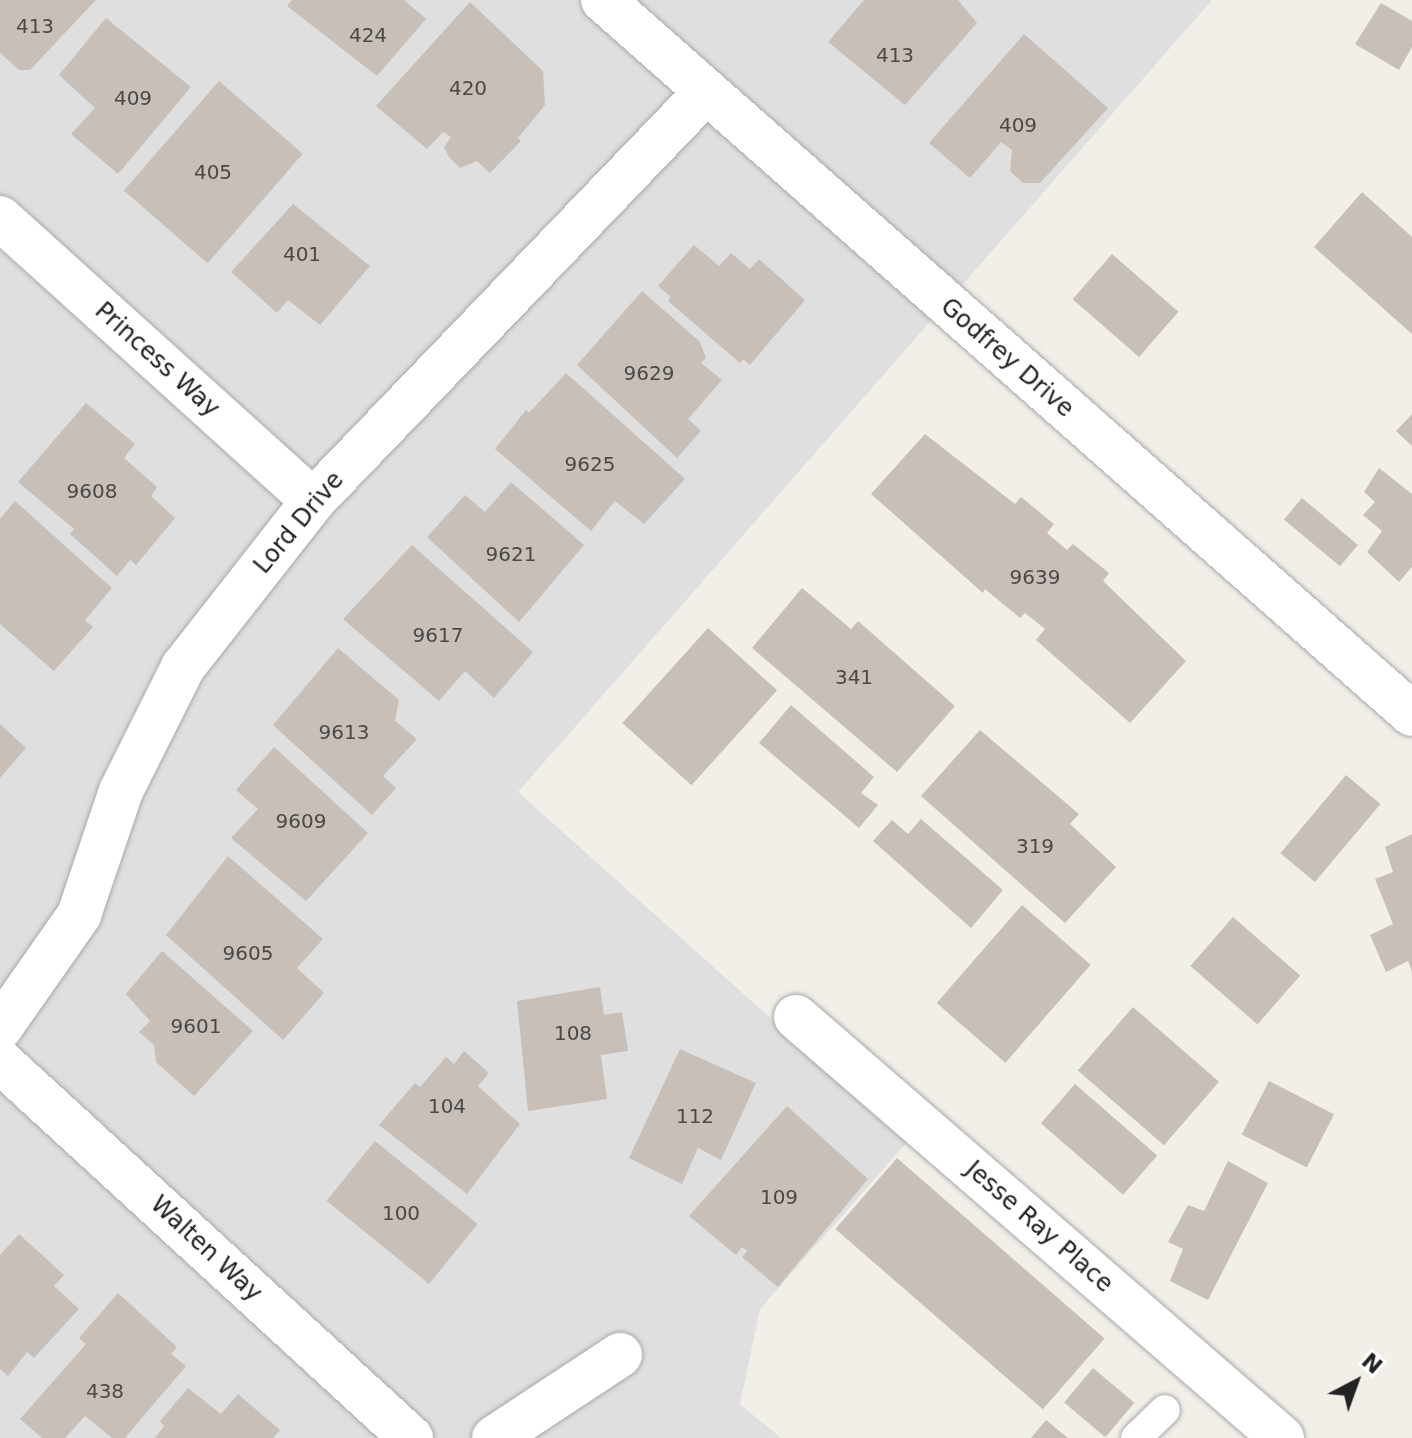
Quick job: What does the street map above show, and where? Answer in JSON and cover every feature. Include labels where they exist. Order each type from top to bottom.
[{"type":"street","name":"Godfrey Drive","points":[[603,0],[1412,714]]},
{"type":"street","name":"Lord Drive","points":[[0,1028],[79,915],[121,791],[183,667],[313,501],[706,92]]},
{"type":"street","name":"Princess Way","points":[[0,218],[313,501]]},
{"type":"street","name":"Jesse Ray Place","points":[[796,1017],[1282,1438]]},
{"type":"street","name":"Walten Way","points":[[0,1061],[411,1438]]},
{"type":"street","points":[[494,1438],[620,1355]]},
{"type":"lane","points":[[1136,1438],[1165,1410]]},
{"type":"shaded area","points":[[0,0],[1212,0],[518,792],[908,1141],[760,1309],[740,1404],[781,1438],[0,1438]]},
{"type":"building","points":[[0,0],[96,0],[30,70],[19,70],[0,53]]},
{"type":"building","points":[[292,0],[404,0],[426,19],[377,76],[287,6]]},
{"type":"building","points":[[864,0],[958,0],[977,23],[905,105],[828,42]]},
{"type":"building","points":[[470,2],[543,71],[545,105],[518,138],[521,141],[490,173],[477,161],[460,168],[444,147],[451,137],[443,132],[427,149],[376,106]]},
{"type":"building","points":[[1381,3],[1412,21],[1412,47],[1399,70],[1355,44]]},
{"type":"building","points":[[106,18],[191,87],[118,174],[71,134],[95,108],[59,75]]},
{"type":"building","points":[[1024,34],[1108,108],[1040,183],[1023,183],[1010,171],[1012,150],[1001,142],[970,178],[929,143]]},
{"type":"building","points":[[219,81],[303,154],[208,263],[124,190]]},
{"type":"building","points":[[1362,192],[1412,237],[1412,334],[1314,247]]},
{"type":"building","points":[[293,204],[370,266],[320,325],[288,300],[277,313],[231,272]]},
{"type":"building","points":[[694,245],[719,266],[731,253],[750,269],[759,259],[805,300],[750,365],[743,359],[740,363],[668,301],[671,297],[658,286]]},
{"type":"building","points":[[1112,254],[1178,312],[1139,357],[1073,299]]},
{"type":"building","points":[[642,291],[700,342],[706,358],[701,363],[722,380],[688,419],[701,431],[677,458],[577,365]]},
{"type":"building","points":[[566,373],[685,479],[644,524],[615,501],[591,531],[495,449],[526,410],[529,413]]},
{"type":"building","points":[[86,403],[135,444],[124,458],[157,487],[151,496],[175,518],[136,565],[130,560],[117,576],[70,534],[74,529],[18,482]]},
{"type":"building","points":[[1412,414],[1412,446],[1396,431]]},
{"type":"building","points":[[925,434],[1015,504],[1021,497],[1054,524],[1047,533],[1067,550],[1073,544],[1109,573],[1103,581],[1186,661],[1130,723],[1036,640],[1045,629],[1025,613],[1020,618],[985,589],[983,593],[871,494]]},
{"type":"building","points":[[1379,468],[1412,494],[1412,567],[1399,582],[1367,552],[1382,531],[1363,515],[1375,502],[1364,492]]},
{"type":"building","points":[[511,482],[584,545],[519,622],[427,537],[465,495],[485,512]]},
{"type":"building","points":[[1302,498],[1358,545],[1340,566],[1284,519]]},
{"type":"building","points":[[15,501],[112,588],[85,620],[93,627],[54,671],[0,624],[0,519]]},
{"type":"building","points":[[412,545],[533,652],[494,698],[465,671],[439,701],[343,619]]},
{"type":"building","points":[[802,588],[851,629],[858,621],[955,706],[897,772],[752,648]]},
{"type":"building","points":[[708,628],[777,690],[691,785],[622,723]]},
{"type":"building","points":[[338,648],[399,700],[395,721],[417,739],[383,776],[396,788],[372,815],[273,725]]},
{"type":"building","points":[[791,705],[874,777],[861,793],[878,805],[859,828],[759,743]]},
{"type":"building","points":[[0,724],[26,748],[0,778]]},
{"type":"building","points":[[980,730],[1079,814],[1070,824],[1116,867],[1065,923],[921,796]]},
{"type":"building","points":[[274,747],[368,833],[306,901],[231,838],[258,809],[236,790]]},
{"type":"building","points":[[1346,775],[1380,804],[1315,882],[1280,853]]},
{"type":"building","points":[[921,819],[1003,890],[971,928],[873,841],[892,820],[908,834]]},
{"type":"building","points":[[1412,834],[1412,972],[1408,961],[1386,972],[1370,935],[1393,924],[1375,879],[1393,872],[1385,847]]},
{"type":"building","points":[[228,856],[323,939],[297,968],[324,993],[283,1040],[166,935]]},
{"type":"building","points":[[1022,905],[1091,965],[1005,1063],[937,1003]]},
{"type":"building","points":[[1233,917],[1300,975],[1258,1024],[1190,966]]},
{"type":"building","points":[[162,951],[253,1031],[194,1096],[156,1062],[154,1045],[139,1032],[150,1021],[126,994]]},
{"type":"building","points":[[600,987],[604,1015],[622,1012],[628,1051],[601,1055],[607,1099],[528,1111],[517,1001]]},
{"type":"building","points":[[1133,1007],[1219,1082],[1164,1145],[1078,1070]]},
{"type":"building","points":[[680,1049],[756,1083],[721,1160],[698,1148],[682,1184],[629,1158]]},
{"type":"building","points":[[464,1051],[489,1073],[478,1086],[520,1124],[467,1194],[379,1125],[415,1083],[420,1087],[446,1057],[454,1064]]},
{"type":"building","points":[[1269,1081],[1334,1114],[1307,1168],[1242,1134]]},
{"type":"building","points":[[1075,1084],[1157,1156],[1123,1195],[1041,1123]]},
{"type":"building","points":[[787,1106],[868,1179],[778,1287],[742,1257],[747,1251],[742,1247],[736,1255],[689,1216]]},
{"type":"building","points":[[375,1141],[478,1224],[429,1284],[327,1201]]},
{"type":"building","points":[[897,1158],[1105,1338],[1043,1409],[835,1229]]},
{"type":"building","points":[[1228,1161],[1268,1183],[1208,1300],[1170,1281],[1183,1249],[1168,1242],[1188,1205],[1204,1211]]},
{"type":"building","points":[[19,1234],[64,1275],[54,1286],[79,1309],[34,1358],[27,1352],[8,1376],[0,1369],[0,1255]]},
{"type":"building","points":[[118,1293],[177,1347],[171,1354],[186,1366],[125,1438],[112,1438],[85,1416],[65,1438],[42,1438],[20,1419],[86,1344],[79,1338]]},
{"type":"building","points":[[1093,1368],[1134,1403],[1105,1437],[1064,1402]]},
{"type":"building","points":[[188,1388],[221,1414],[238,1394],[280,1430],[273,1438],[155,1438],[164,1426],[160,1421]]},
{"type":"building","points":[[1046,1420],[1068,1438],[1031,1438]]}]
